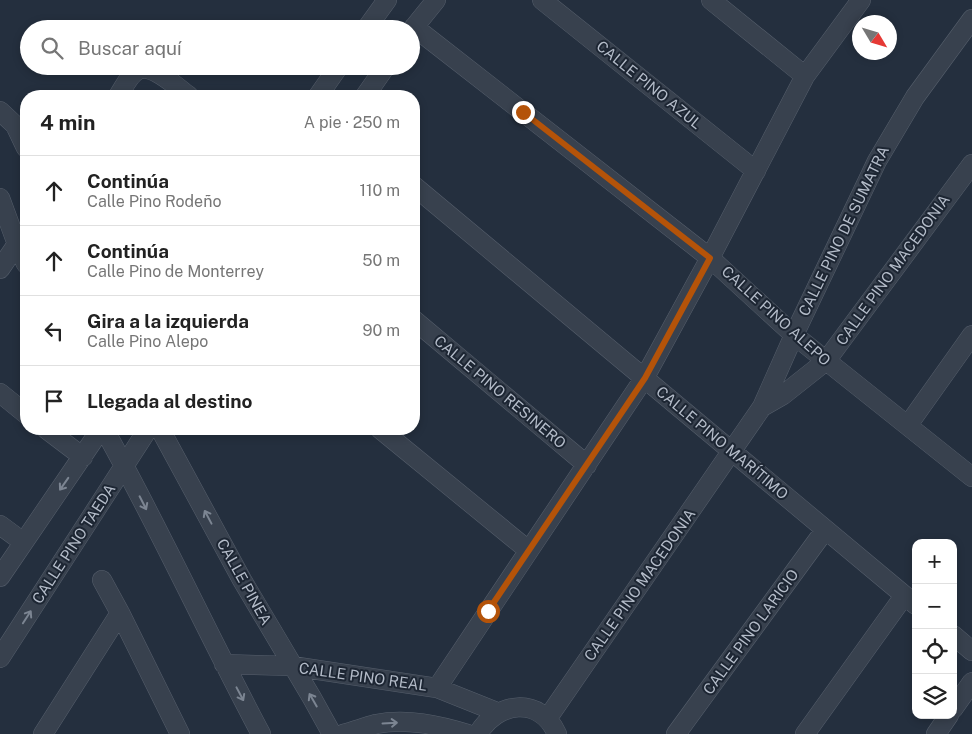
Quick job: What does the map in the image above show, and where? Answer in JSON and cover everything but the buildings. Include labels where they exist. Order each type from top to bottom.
[{"type":"street","points":[[373,20],[387,0]]},
{"type":"street","points":[[420,20],[436,0]]},
{"type":"street","name":"CALLE PINO AZUL","points":[[542,0],[756,171]]},
{"type":"street","points":[[710,0],[805,76]]},
{"type":"street","points":[[438,688],[528,550],[645,378],[805,76],[860,0]]},
{"type":"street","name":"CALLE PINO DE SUMATRA","points":[[732,451],[762,407],[794,335],[877,161],[897,125],[972,19]]},
{"type":"street","name":"CALLE PINO ALEPO","points":[[420,34],[710,258],[794,335],[972,477]]},
{"type":"street","points":[[122,90],[132,75]]},
{"type":"street","points":[[160,75],[180,90]]},
{"type":"street","points":[[322,90],[333,75]]},
{"type":"street","points":[[369,90],[380,75]]},
{"type":"street","points":[[0,111],[15,125],[20,135]]},
{"type":"street","name":"CALLE PINO MACEDONIA","points":[[762,407],[783,395],[826,361],[972,164]]},
{"type":"street","name":"CALLE PINO MARÍTIMO","points":[[420,191],[910,600]]},
{"type":"street","points":[[0,198],[20,233]]},
{"type":"street","points":[[0,269],[20,240]]},
{"type":"street","name":"CALLE PINO RESINERO","points":[[420,325],[587,465]]},
{"type":"street","points":[[908,425],[972,335]]},
{"type":"street","points":[[0,393],[20,409]]},
{"type":"street","points":[[54,435],[83,457]]},
{"type":"street","points":[[0,577],[98,435]]},
{"type":"street","points":[[106,435],[125,466],[261,734]]},
{"type":"street","name":"CALLE PINO TAEDA","points":[[0,658],[144,435]]},
{"type":"street","name":"CALLE PINEA","points":[[163,435],[242,580],[332,734]]},
{"type":"street","points":[[387,435],[528,550]]},
{"type":"street","name":"CALLE PINO MACEDONIA","points":[[552,726],[732,451]]},
{"type":"street","points":[[0,524],[23,542]]},
{"type":"street","name":"CALLE PINO LARICIO","points":[[676,734],[825,530]]},
{"type":"street","points":[[102,580],[180,734]]},
{"type":"street","points":[[814,731],[910,600]]},
{"type":"street","points":[[50,730],[120,613]]},
{"type":"street","points":[[957,639],[972,651]]},
{"type":"street","name":"CALLE PINO REAL","points":[[224,664],[292,666],[438,688],[497,712]]},
{"type":"street","points":[[957,703],[972,682]]},
{"type":"street","points":[[478,734],[484,723],[497,712],[510,708],[523,707],[536,711],[552,726]]},
{"type":"street","points":[[936,734],[945,719]]},
{"type":"street","points":[[343,734],[377,724],[413,722],[440,725],[468,734]]},
{"type":"route","points":[[488,611],[645,378],[710,258],[523,112]]}]
